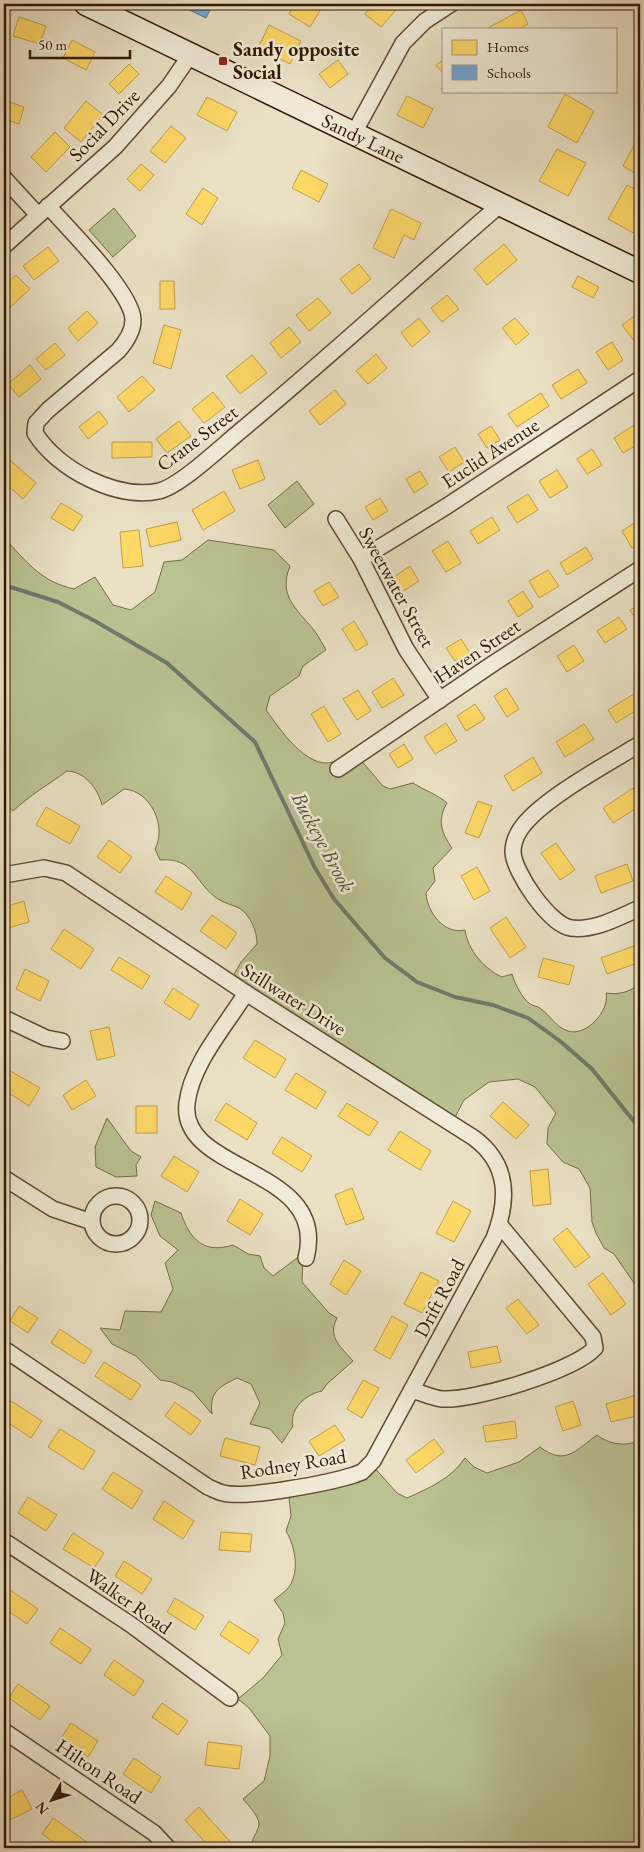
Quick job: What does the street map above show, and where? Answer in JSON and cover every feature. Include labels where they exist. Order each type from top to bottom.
[{"type":"main road","name":"Sandy Lane","points":[[86,4],[640,272]]},
{"type":"street","points":[[354,133],[403,43],[425,21],[451,4]]},
{"type":"street","name":"Social Drive","points":[[4,246],[115,147],[169,86],[191,54]]},
{"type":"street","points":[[4,178],[43,210]]},
{"type":"street","name":"Crane Street","points":[[43,210],[118,288],[129,305],[133,319],[127,340],[118,351],[48,410],[36,424],[35,433],[44,445],[70,467],[116,490],[137,493],[160,490],[201,463],[329,356],[501,204]]},
{"type":"street","name":"Euclid Avenue","points":[[361,559],[446,506],[640,379]]},
{"type":"street","name":"Sweetwater Street","points":[[336,519],[361,559],[406,648],[440,700]]},
{"type":"street","name":"Haven Street","points":[[338,769],[551,625],[640,569]]},
{"type":"street","points":[[640,744],[582,779],[535,814],[519,832],[513,853],[518,868],[532,892],[544,909],[562,926],[581,929],[597,926],[640,908]]},
{"type":"street","name":"Stillwater Drive","points":[[4,875],[44,868],[66,874],[246,994],[481,1143],[494,1156],[502,1176],[504,1192],[499,1224]]},
{"type":"street","points":[[246,994],[194,1075],[186,1105],[189,1123],[196,1135],[220,1155],[283,1192],[299,1207],[309,1231],[306,1258]]},
{"type":"street","points":[[4,1018],[46,1038],[62,1041]]},
{"type":"street","points":[[4,1178],[53,1209],[92,1222]]},
{"type":"street","points":[[412,1390],[441,1399],[480,1393],[549,1374],[581,1360],[595,1348],[594,1337],[499,1224]]},
{"type":"street","name":"Drift Road","points":[[412,1390],[494,1238],[499,1224]]},
{"type":"street","name":"Rodney Road","points":[[4,1349],[208,1487],[223,1493],[241,1495],[330,1482],[362,1472],[373,1461],[412,1390]]},
{"type":"street","name":"Walker Road","points":[[4,1540],[130,1624],[230,1698]]},
{"type":"street","name":"Hilton Road","points":[[5,1733],[154,1833],[168,1848]]},
{"type":"green space","points":[[114,208],[136,236],[113,257],[89,230]]},
{"type":"green space","points":[[297,481],[314,504],[285,528],[268,505]]},
{"type":"green space","points":[[208,540],[274,550],[290,566],[286,586],[291,601],[315,631],[326,650],[303,666],[299,676],[270,696],[266,710],[295,746],[313,760],[323,763],[333,762],[353,751],[383,786],[390,789],[413,783],[447,803],[441,820],[445,837],[452,848],[433,868],[435,881],[426,893],[430,908],[438,921],[450,929],[457,931],[465,930],[473,952],[483,964],[502,977],[512,974],[524,998],[531,1005],[540,1008],[560,1027],[568,1031],[582,1030],[595,1021],[604,1007],[606,993],[616,994],[624,992],[640,984],[640,1297],[634,1283],[614,1254],[604,1248],[596,1233],[592,1222],[590,1188],[579,1169],[563,1162],[547,1144],[548,1128],[556,1113],[535,1087],[518,1079],[489,1082],[464,1100],[452,1123],[229,983],[241,962],[257,944],[253,924],[239,908],[220,900],[210,893],[188,867],[172,860],[160,860],[155,849],[158,840],[158,820],[149,803],[134,791],[124,789],[102,805],[97,792],[85,777],[67,771],[13,811],[4,803],[4,541],[8,542],[37,572],[54,582],[74,589],[95,577],[113,605],[131,610],[155,592],[164,562],[182,560]]},
{"type":"green space","points":[[107,1118],[131,1151],[141,1157],[136,1165],[137,1176],[116,1177],[96,1167],[95,1147]]},
{"type":"green space","points":[[155,1201],[181,1213],[189,1231],[206,1246],[214,1248],[233,1245],[248,1254],[260,1256],[264,1268],[273,1276],[297,1258],[303,1258],[302,1282],[329,1313],[337,1318],[334,1325],[335,1336],[340,1346],[353,1361],[327,1384],[322,1391],[310,1395],[300,1403],[292,1420],[293,1426],[282,1443],[270,1429],[250,1424],[260,1403],[251,1384],[237,1378],[225,1384],[214,1395],[211,1407],[212,1414],[193,1392],[172,1382],[160,1380],[136,1356],[112,1344],[100,1328],[120,1330],[125,1311],[161,1312],[173,1289],[165,1263],[178,1250],[160,1236],[151,1215]]},
{"type":"green space","points":[[597,1435],[607,1441],[618,1444],[635,1442],[640,1439],[640,1848],[252,1848],[259,1821],[243,1799],[264,1781],[270,1756],[270,1736],[249,1708],[238,1699],[263,1678],[282,1655],[278,1639],[285,1623],[283,1613],[274,1600],[289,1587],[295,1566],[294,1551],[286,1531],[291,1516],[288,1488],[372,1465],[397,1493],[407,1498],[446,1477],[465,1458],[474,1467],[487,1473],[519,1462],[540,1447],[556,1455],[570,1454]]},
{"type":"building: Homes","points":[[295,4],[324,4],[310,27],[289,14]]},
{"type":"building: Homes","points":[[373,4],[401,4],[381,27],[365,14]]},
{"type":"building: Homes","points":[[521,10],[528,24],[522,28],[488,28]]},
{"type":"building: Homes","points":[[19,17],[46,26],[40,44],[13,36]]},
{"type":"building: Homes","points":[[269,25],[301,41],[290,64],[258,48]]},
{"type":"building: Homes","points":[[72,40],[95,52],[86,70],[63,58]]},
{"type":"building: Homes","points":[[338,60],[348,74],[330,88],[319,74]]},
{"type":"building: Homes","points":[[442,61],[442,72],[436,65]]},
{"type":"building: Homes","points":[[129,64],[139,74],[119,94],[109,84]]},
{"type":"building: Homes","points":[[565,94],[594,111],[577,143],[548,127]]},
{"type":"building: Homes","points":[[407,96],[433,109],[423,128],[397,115]]},
{"type":"building: Homes","points":[[207,97],[237,112],[227,131],[197,115]]},
{"type":"building: Homes","points":[[4,100],[24,107],[19,124],[4,119]]},
{"type":"building: Homes","points":[[86,101],[103,115],[81,142],[64,128]]},
{"type":"building: Homes","points":[[171,126],[186,138],[165,163],[150,151]]},
{"type":"building: Homes","points":[[55,132],[70,147],[46,172],[31,157]]},
{"type":"building: Homes","points":[[640,134],[640,176],[623,166]]},
{"type":"building: Homes","points":[[557,149],[586,163],[568,196],[539,181]]},
{"type":"building: Homes","points":[[141,164],[154,175],[140,191],[127,179]]},
{"type":"building: Homes","points":[[301,170],[328,184],[319,202],[292,188]]},
{"type":"building: Homes","points":[[627,185],[640,192],[639,236],[608,219]]},
{"type":"building: Homes","points":[[203,188],[218,198],[202,225],[186,214]]},
{"type":"building: Homes","points":[[391,209],[421,223],[414,240],[404,235],[394,258],[373,248]]},
{"type":"building: Homes","points":[[504,244],[517,260],[487,285],[474,269]]},
{"type":"building: Homes","points":[[48,247],[59,261],[34,280],[23,266]]},
{"type":"building: Homes","points":[[359,264],[371,279],[352,294],[340,279]]},
{"type":"building: Homes","points":[[16,275],[30,289],[6,311],[4,308],[4,286]]},
{"type":"building: Homes","points":[[578,276],[599,287],[593,298],[572,287]]},
{"type":"building: Homes","points":[[160,281],[174,281],[175,309],[160,309]]},
{"type":"building: Homes","points":[[447,295],[459,309],[442,322],[431,308]]},
{"type":"building: Homes","points":[[318,298],[331,313],[309,331],[296,315]]},
{"type":"building: Homes","points":[[87,311],[98,323],[78,341],[68,328]]},
{"type":"building: Homes","points":[[636,315],[640,320],[640,349],[622,325]]},
{"type":"building: Homes","points":[[419,318],[430,332],[412,347],[401,333]]},
{"type":"building: Homes","points":[[515,318],[529,334],[516,345],[502,328]]},
{"type":"building: Homes","points":[[164,325],[181,330],[171,369],[153,363]]},
{"type":"building: Homes","points":[[289,327],[301,342],[281,358],[270,343]]},
{"type":"building: Homes","points":[[612,342],[623,360],[608,370],[596,352]]},
{"type":"building: Homes","points":[[55,343],[65,355],[46,370],[36,359]]},
{"type":"building: Homes","points":[[376,354],[387,368],[368,384],[356,371]]},
{"type":"building: Homes","points":[[252,355],[267,373],[240,394],[226,376]]},
{"type":"building: Homes","points":[[30,365],[41,379],[19,397],[8,384]]},
{"type":"building: Homes","points":[[578,369],[587,383],[561,399],[552,385]]},
{"type":"building: Homes","points":[[142,376],[155,390],[129,412],[117,397]]},
{"type":"building: Homes","points":[[335,390],[346,404],[320,425],[309,411]]},
{"type":"building: Homes","points":[[213,392],[225,407],[204,423],[192,409]]},
{"type":"building: Homes","points":[[541,393],[549,406],[517,427],[508,414]]},
{"type":"building: Homes","points":[[99,411],[108,423],[88,439],[79,427]]},
{"type":"building: Homes","points":[[179,421],[191,436],[167,453],[156,439]]},
{"type":"building: Homes","points":[[636,424],[640,431],[640,443],[623,453],[614,438]]},
{"type":"building: Homes","points":[[491,426],[500,440],[487,448],[478,434]]},
{"type":"building: Homes","points":[[112,442],[152,442],[152,457],[112,458]]},
{"type":"building: Homes","points":[[455,447],[464,462],[449,472],[439,457]]},
{"type":"building: Homes","points":[[592,449],[602,465],[587,474],[577,459]]},
{"type":"building: Homes","points":[[4,455],[36,483],[23,499],[4,482]]},
{"type":"building: Homes","points":[[258,460],[265,479],[240,489],[232,470]]},
{"type":"building: Homes","points":[[557,470],[568,487],[550,498],[539,481]]},
{"type":"building: Homes","points":[[420,471],[428,484],[414,493],[406,479]]},
{"type":"building: Homes","points":[[224,491],[235,511],[203,530],[192,510]]},
{"type":"building: Homes","points":[[528,494],[538,510],[517,523],[507,507]]},
{"type":"building: Homes","points":[[380,498],[388,511],[373,520],[365,507]]},
{"type":"building: Homes","points":[[61,503],[83,516],[73,531],[51,518]]},
{"type":"building: Homes","points":[[492,517],[500,530],[478,544],[470,531]]},
{"type":"building: Homes","points":[[177,522],[181,540],[150,547],[146,529]]},
{"type":"building: Homes","points":[[636,522],[640,529],[640,543],[632,548],[622,531]]},
{"type":"building: Homes","points":[[139,530],[143,566],[123,568],[120,532]]},
{"type":"building: Homes","points":[[448,541],[461,563],[446,572],[432,551]]},
{"type":"building: Homes","points":[[586,547],[593,559],[567,575],[560,563]]},
{"type":"building: Homes","points":[[410,566],[419,581],[400,593],[391,579]]},
{"type":"building: Homes","points":[[548,570],[559,586],[539,598],[529,581]]},
{"type":"building: Homes","points":[[329,582],[339,597],[323,606],[314,591]]},
{"type":"building: Homes","points":[[523,591],[533,607],[518,617],[508,601]]},
{"type":"building: Homes","points":[[640,604],[640,622],[638,623],[630,610]]},
{"type":"building: Homes","points":[[619,617],[627,629],[605,643],[597,631]]},
{"type":"building: Homes","points":[[354,621],[368,644],[356,651],[342,629]]},
{"type":"building: Homes","points":[[461,639],[470,653],[455,661],[446,648]]},
{"type":"building: Homes","points":[[574,645],[584,661],[567,672],[557,656]]},
{"type":"building: Homes","points":[[393,678],[404,695],[382,708],[372,692]]},
{"type":"building: Homes","points":[[506,688],[519,709],[507,717],[494,696]]},
{"type":"building: Homes","points":[[358,690],[371,711],[357,720],[343,699]]},
{"type":"building: Homes","points":[[637,692],[640,697],[640,708],[616,723],[608,710]]},
{"type":"building: Homes","points":[[475,704],[485,719],[466,731],[457,716]]},
{"type":"building: Homes","points":[[324,706],[341,734],[328,742],[311,714]]},
{"type":"building: Homes","points":[[446,723],[457,741],[435,754],[424,737]]},
{"type":"building: Homes","points":[[584,724],[594,739],[565,757],[556,742]]},
{"type":"building: Homes","points":[[404,744],[413,759],[398,768],[389,754]]},
{"type":"building: Homes","points":[[533,757],[542,773],[513,791],[504,776]]},
{"type":"building: Homes","points":[[633,788],[640,799],[640,806],[613,823],[603,808]]},
{"type":"building: Homes","points":[[478,801],[492,806],[479,838],[465,833]]},
{"type":"building: Homes","points":[[46,807],[80,826],[70,844],[36,825]]},
{"type":"building: Homes","points":[[109,840],[132,857],[120,873],[97,857]]},
{"type":"building: Homes","points":[[556,843],[575,870],[560,880],[541,853]]},
{"type":"building: Homes","points":[[627,864],[633,881],[601,893],[595,876]]},
{"type":"building: Homes","points":[[477,867],[490,891],[474,900],[461,876]]},
{"type":"building: Homes","points":[[166,876],[192,893],[182,910],[155,892]]},
{"type":"building: Homes","points":[[24,901],[29,922],[4,929],[4,907]]},
{"type":"building: Homes","points":[[212,915],[237,933],[226,949],[200,931]]},
{"type":"building: Homes","points":[[506,917],[526,947],[510,958],[490,928]]},
{"type":"building: Homes","points":[[64,929],[94,949],[81,969],[51,949]]},
{"type":"building: Homes","points":[[634,946],[640,962],[607,974],[601,958]]},
{"type":"building: Homes","points":[[119,957],[150,976],[142,989],[111,970]]},
{"type":"building: Homes","points":[[543,958],[574,966],[569,985],[538,977]]},
{"type":"building: Homes","points":[[25,969],[49,981],[40,1001],[16,989]]},
{"type":"building: Homes","points":[[173,988],[199,1005],[190,1020],[164,1003]]},
{"type":"building: Homes","points":[[109,1027],[115,1056],[97,1060],[90,1031]]},
{"type":"building: Homes","points":[[255,1040],[286,1059],[275,1078],[243,1058]]},
{"type":"building: Homes","points":[[7,1069],[40,1088],[29,1106],[4,1090],[4,1075]]},
{"type":"building: Homes","points":[[296,1073],[326,1092],[316,1109],[285,1090]]},
{"type":"building: Homes","points":[[86,1080],[96,1096],[72,1110],[63,1095]]},
{"type":"building: Homes","points":[[503,1102],[529,1125],[516,1139],[490,1116]]},
{"type":"building: Homes","points":[[226,1103],[257,1123],[247,1140],[215,1120]]},
{"type":"building: Homes","points":[[347,1103],[378,1122],[369,1136],[338,1116]]},
{"type":"building: Homes","points":[[136,1106],[157,1106],[157,1133],[136,1133]]},
{"type":"building: Homes","points":[[400,1131],[431,1151],[420,1170],[388,1150]]},
{"type":"building: Homes","points":[[282,1137],[312,1156],[302,1172],[272,1153]]},
{"type":"building: Homes","points":[[174,1156],[199,1172],[187,1192],[161,1176]]},
{"type":"building: Homes","points":[[548,1169],[551,1204],[533,1206],[530,1171]]},
{"type":"building: Homes","points":[[352,1188],[364,1219],[346,1225],[335,1195]]},
{"type":"building: Homes","points":[[240,1199],[263,1214],[250,1235],[227,1221]]},
{"type":"building: Homes","points":[[453,1201],[471,1211],[454,1242],[436,1233]]},
{"type":"building: Homes","points":[[567,1228],[590,1257],[575,1268],[553,1239]]},
{"type":"building: Homes","points":[[344,1260],[361,1271],[346,1295],[330,1284]]},
{"type":"building: Homes","points":[[421,1272],[439,1281],[422,1313],[404,1304]]},
{"type":"building: Homes","points":[[603,1273],[626,1304],[611,1315],[588,1284]]},
{"type":"building: Homes","points":[[518,1299],[539,1325],[527,1334],[506,1308]]},
{"type":"building: Homes","points":[[19,1306],[38,1318],[28,1333],[10,1321]]},
{"type":"building: Homes","points":[[392,1316],[408,1325],[390,1359],[374,1350]]},
{"type":"building: Homes","points":[[60,1329],[92,1351],[84,1364],[51,1343]]},
{"type":"building: Homes","points":[[497,1346],[501,1362],[471,1368],[468,1352]]},
{"type":"building: Homes","points":[[104,1362],[141,1385],[131,1400],[95,1376]]},
{"type":"building: Homes","points":[[363,1380],[379,1388],[362,1418],[347,1409]]},
{"type":"building: Homes","points":[[640,1394],[640,1415],[611,1422],[606,1404]]},
{"type":"building: Homes","points":[[11,1401],[42,1421],[31,1438],[4,1420],[4,1413]]},
{"type":"building: Homes","points":[[573,1401],[581,1425],[563,1431],[555,1407]]},
{"type":"building: Homes","points":[[175,1402],[201,1421],[191,1435],[165,1416]]},
{"type":"building: Homes","points":[[515,1421],[517,1438],[486,1442],[483,1426]]},
{"type":"building: Homes","points":[[335,1425],[345,1440],[319,1456],[309,1441]]},
{"type":"building: Homes","points":[[60,1429],[95,1451],[83,1470],[48,1447]]},
{"type":"building: Homes","points":[[225,1438],[260,1447],[255,1465],[220,1456]]},
{"type":"building: Homes","points":[[434,1439],[444,1452],[416,1473],[406,1460]]},
{"type":"building: Homes","points":[[113,1472],[143,1491],[132,1509],[102,1489]]},
{"type":"building: Homes","points":[[28,1497],[57,1515],[46,1531],[18,1513]]},
{"type":"building: Homes","points":[[164,1501],[194,1521],[183,1539],[153,1519]]},
{"type":"building: Homes","points":[[221,1532],[252,1534],[250,1552],[219,1550]]},
{"type":"building: Homes","points":[[73,1533],[104,1553],[94,1568],[63,1549]]},
{"type":"building: Homes","points":[[124,1561],[152,1579],[142,1594],[115,1576]]},
{"type":"building: Homes","points":[[10,1590],[38,1609],[27,1624],[4,1608],[4,1600]]},
{"type":"building: Homes","points":[[175,1598],[204,1616],[195,1630],[167,1612]]},
{"type":"building: Homes","points":[[229,1621],[259,1640],[249,1654],[220,1635]]},
{"type":"building: Homes","points":[[60,1628],[91,1649],[81,1664],[50,1643]]},
{"type":"building: Homes","points":[[114,1660],[144,1681],[134,1696],[104,1675]]},
{"type":"building: Homes","points":[[18,1684],[50,1706],[40,1720],[9,1698]]},
{"type":"building: Homes","points":[[162,1703],[188,1721],[178,1735],[152,1717]]},
{"type":"building: Homes","points":[[71,1723],[98,1741],[88,1757],[61,1738]]},
{"type":"building: Homes","points":[[208,1742],[242,1746],[239,1769],[205,1765]]},
{"type":"building: Homes","points":[[134,1758],[161,1777],[151,1793],[123,1774]]},
{"type":"building: Homes","points":[[22,1790],[32,1809],[4,1823],[4,1800]]},
{"type":"building: Homes","points":[[199,1807],[234,1846],[231,1848],[210,1848],[185,1820]]},
{"type":"building: Homes","points":[[53,1818],[88,1843],[85,1848],[62,1848],[42,1834]]},
{"type":"building: Schools","points":[[177,4],[213,4],[206,18]]},
{"type":"waterway","name":"Buckeye Brook","points":[[4,585],[58,602],[167,663],[255,742],[315,868],[334,899],[385,958],[417,982],[455,997],[493,1005],[528,1018],[560,1041],[592,1069],[640,1129]]},
{"type":"place","name":"Sandy opposite Social","points":[[223,61]]}]
